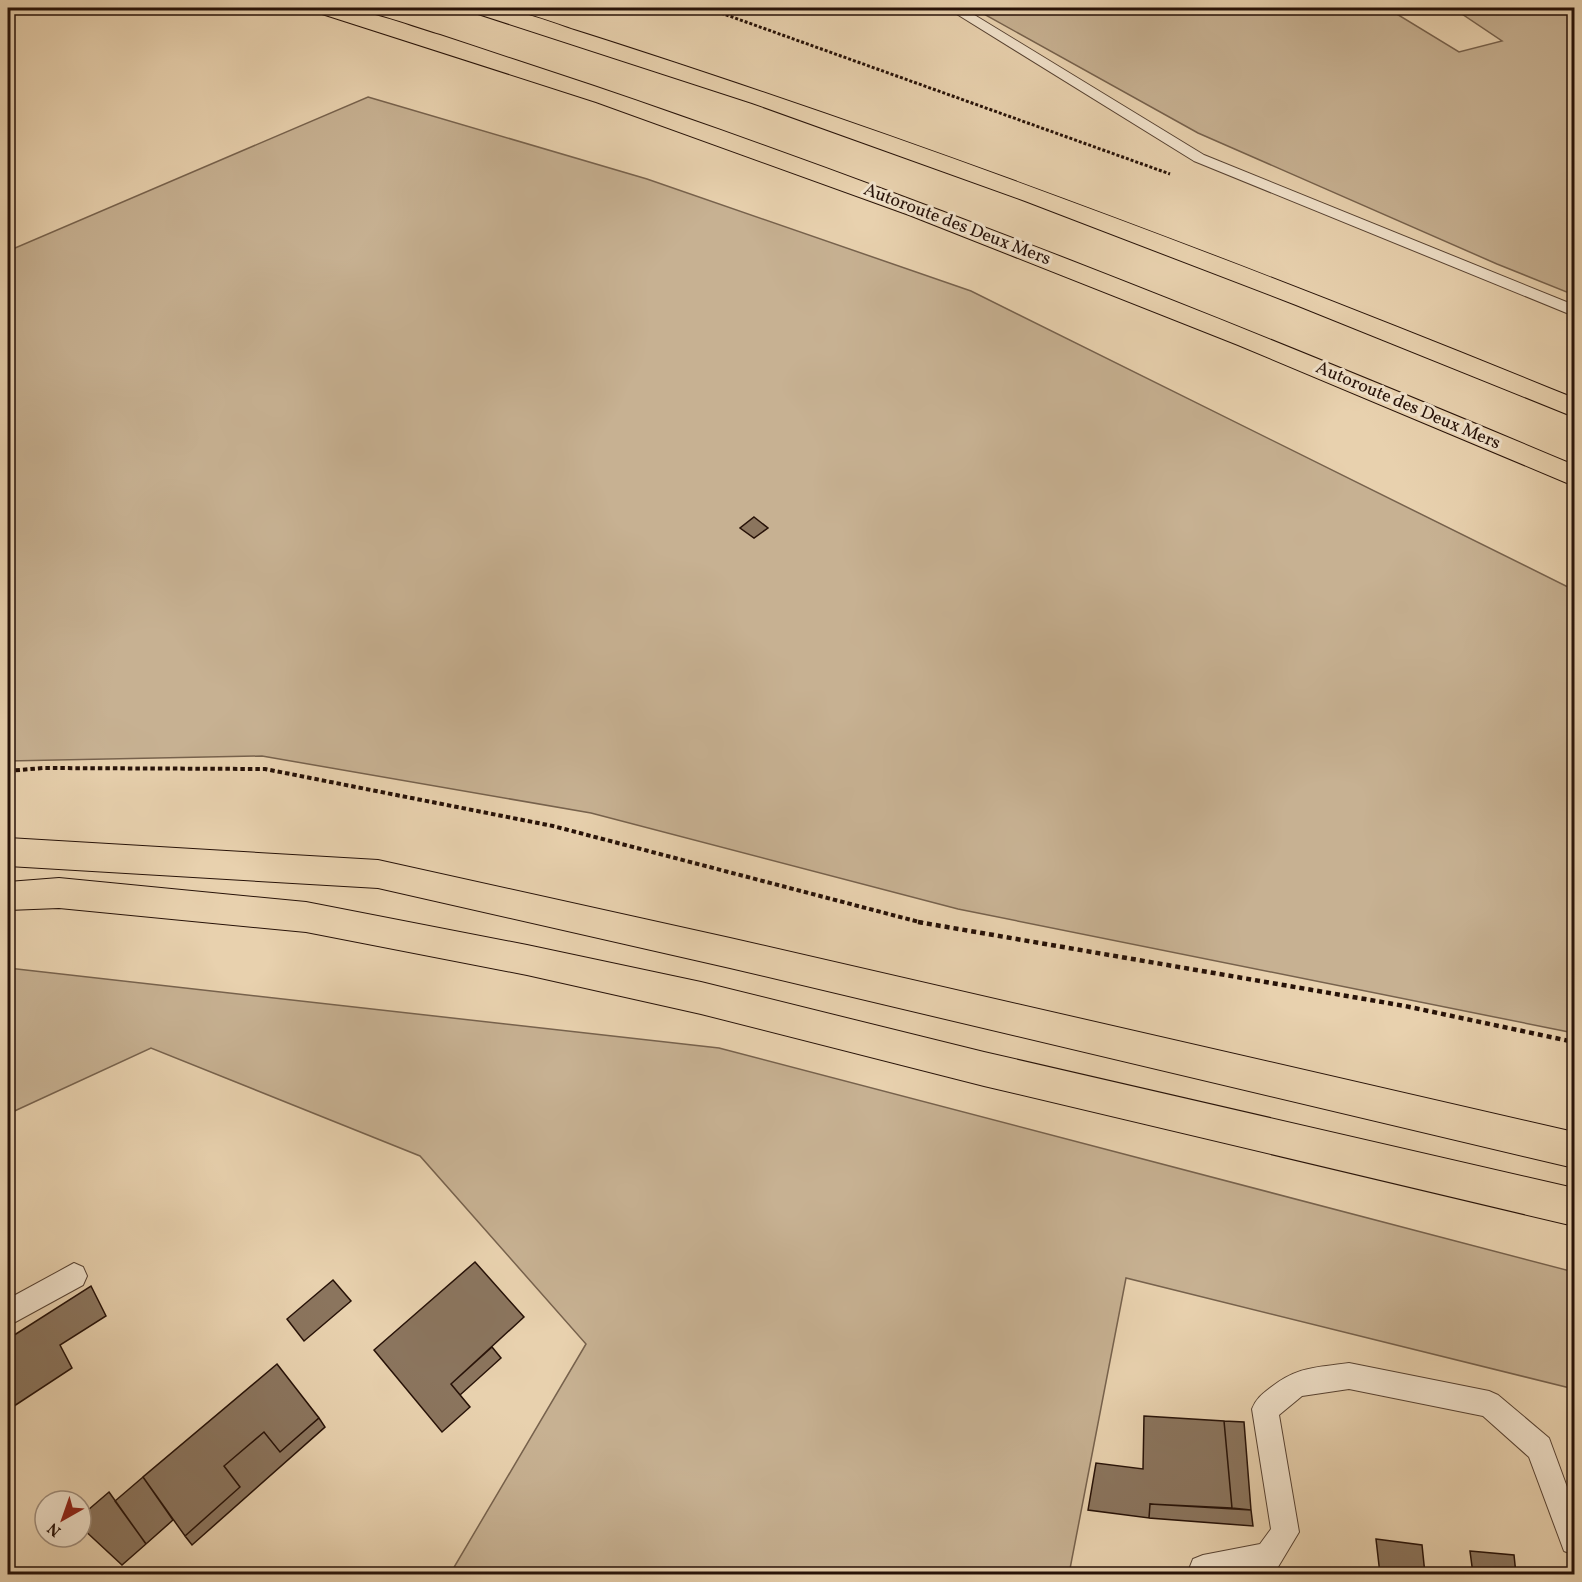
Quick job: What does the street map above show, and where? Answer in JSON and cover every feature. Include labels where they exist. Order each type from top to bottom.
[{"type":"main road","name":"Autoroute des Deux Mers","points":[[327,8],[579,88],[798,165],[1025,250],[1427,413],[1575,476]]},
{"type":"main road","points":[[483,8],[606,46],[829,122],[1132,230],[1575,408]]},
{"type":"main road","points":[[8,852],[378,874],[730,953],[1575,1150]]},
{"type":"main road","points":[[8,896],[59,893],[306,916],[528,960],[701,998],[996,1072],[1575,1207]]},
{"type":"lane","points":[[954,8],[1199,158],[1575,311]]},
{"type":"lane","points":[[8,1313],[75,1276]]},
{"type":"lane","points":[[1203,1569],[1268,1557],[1285,1532],[1264,1409],[1296,1384],[1349,1376],[1489,1404],[1539,1448],[1575,1541]]},
{"type":"path","points":[[707,8],[1179,177]]},
{"type":"path","points":[[8,771],[43,768],[265,769],[553,826],[934,926],[1405,1006],[1575,1042]]},
{"type":"shaded area","points":[[973,8],[1387,8],[1459,52],[1502,41],[1453,8],[1574,8],[1574,295],[1497,264],[1198,133]]},
{"type":"shaded area","points":[[368,97],[647,179],[971,291],[1574,590],[1574,1033],[958,909],[591,813],[262,756],[8,761],[8,251]]},
{"type":"shaded area","points":[[8,968],[719,1048],[1574,1272],[1574,1389],[1126,1278],[1069,1574],[450,1574],[586,1344],[420,1156],[151,1048],[8,1114]]},
{"type":"building","points":[[754,517],[768,528],[754,538],[740,528]]},
{"type":"building","points":[[475,1262],[524,1317],[451,1384],[470,1407],[442,1432],[374,1350]]},
{"type":"building","points":[[333,1280],[351,1301],[304,1341],[287,1319]]},
{"type":"building","points":[[91,1286],[106,1316],[60,1345],[72,1368],[8,1410],[8,1339]]},
{"type":"building","points":[[492,1347],[501,1358],[460,1395],[451,1384]]},
{"type":"building","points":[[277,1364],[319,1418],[280,1452],[264,1432],[224,1466],[240,1487],[185,1536],[143,1477]]},
{"type":"building","points":[[1144,1416],[1224,1421],[1232,1508],[1150,1504],[1149,1518],[1088,1510],[1096,1463],[1143,1469]]},
{"type":"building","points":[[319,1418],[325,1427],[192,1545],[185,1536],[240,1487],[224,1466],[264,1432],[280,1452]]},
{"type":"building","points":[[1224,1421],[1244,1422],[1251,1510],[1232,1508]]},
{"type":"building","points":[[143,1477],[173,1520],[146,1544],[115,1501]]},
{"type":"building","points":[[109,1492],[146,1544],[122,1565],[93,1538],[93,1506]]},
{"type":"building","points":[[1150,1504],[1251,1510],[1253,1526],[1149,1518]]},
{"type":"building","points":[[1376,1539],[1422,1545],[1425,1574],[1380,1574]]},
{"type":"building","points":[[1470,1551],[1514,1555],[1516,1574],[1473,1574]]}]
